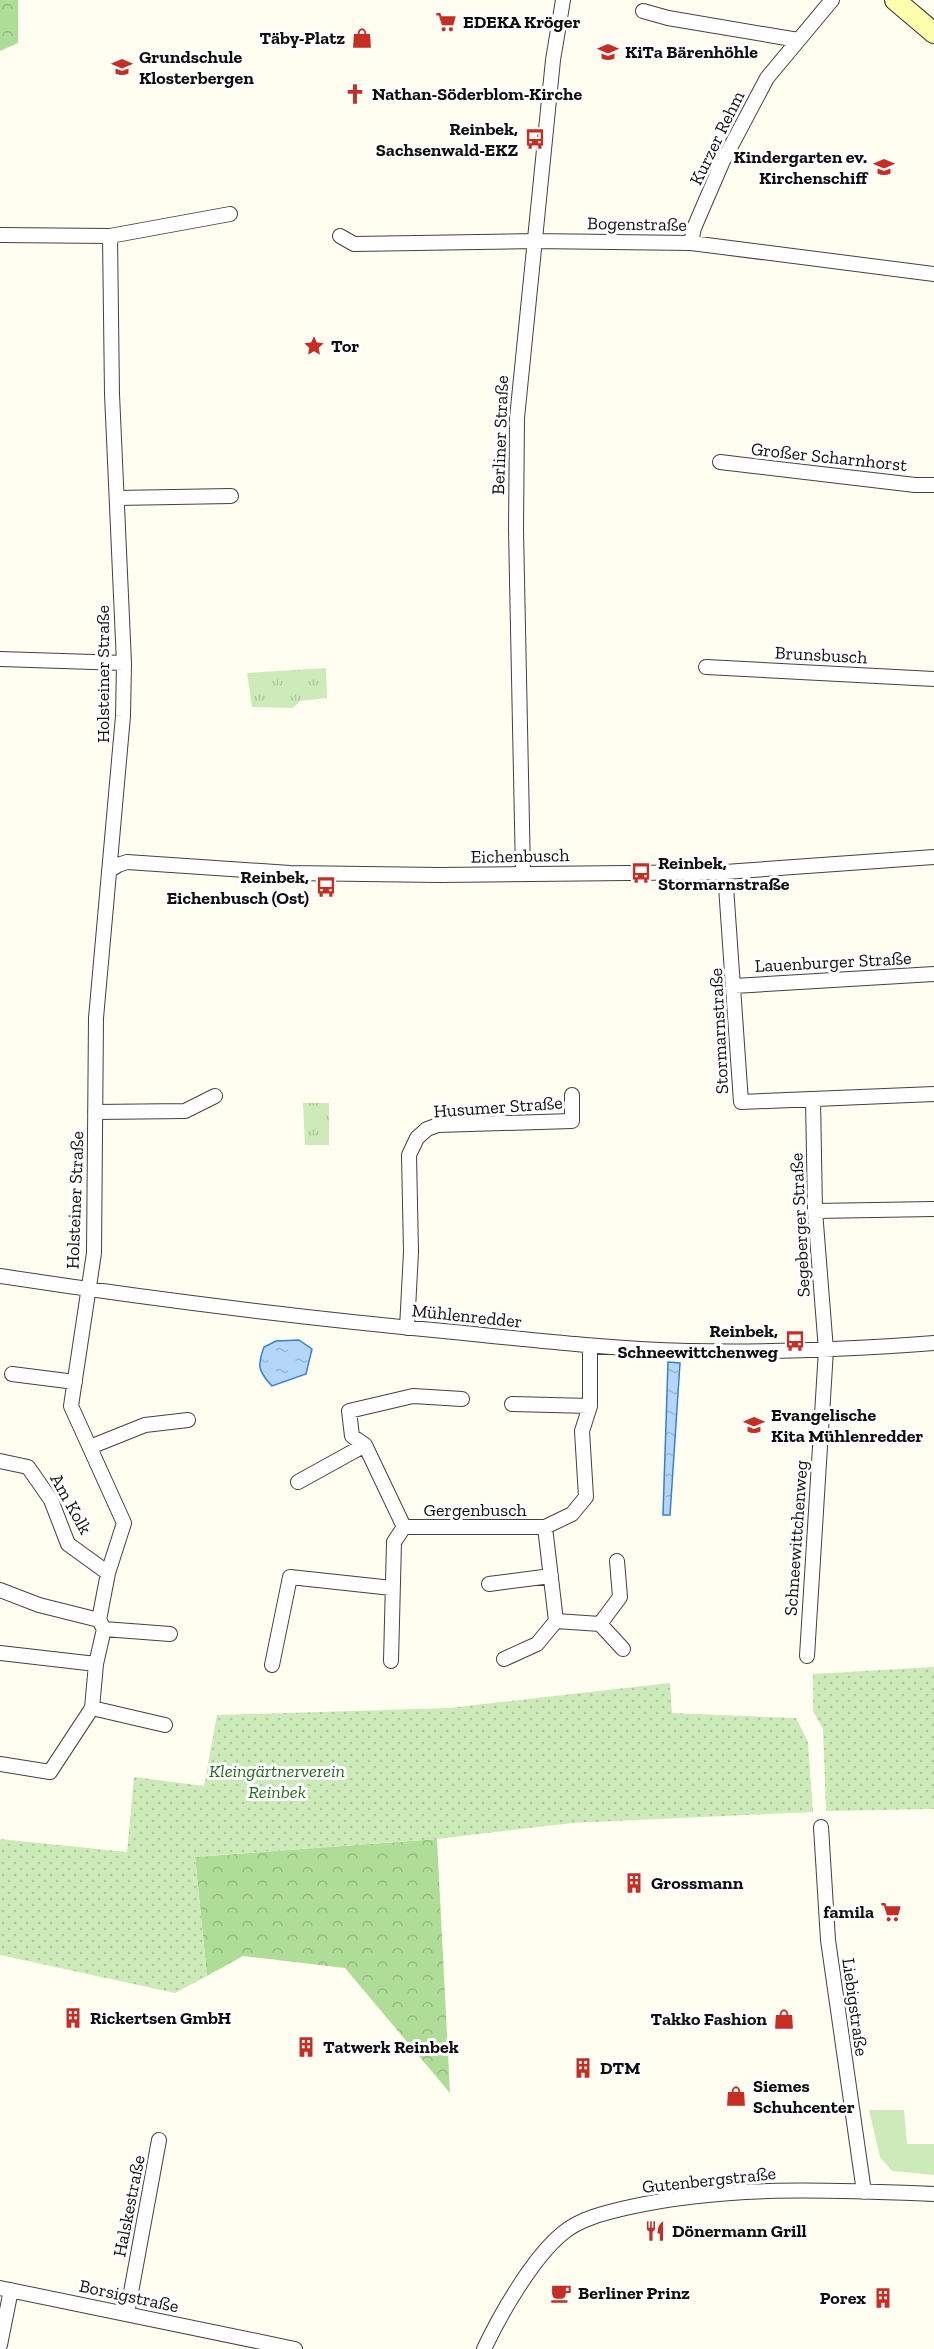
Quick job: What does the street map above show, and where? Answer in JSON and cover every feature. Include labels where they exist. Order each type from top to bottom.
[{"type":"main road","points":[[895,0],[934,33]]},
{"type":"street","name":"Berliner Straße","points":[[523,873],[515,445],[533,241],[553,60],[563,0]]},
{"type":"street","name":"Kurzer Rehm","points":[[691,243],[694,228],[723,163],[767,78],[832,0]]},
{"type":"street","points":[[643,11],[668,18],[798,40]]},
{"type":"street","points":[[0,235],[110,236],[230,214]]},
{"type":"street","name":"Holsteiner Straße","points":[[89,1290],[94,1253],[96,1018],[123,716],[124,663],[112,394],[110,236]]},
{"type":"street","name":"Bogenstraße","points":[[340,236],[354,244],[533,241],[691,243],[934,274]]},
{"type":"street","name":"Großer Scharnhorst","points":[[720,462],[915,484],[934,484]]},
{"type":"street","points":[[117,498],[231,496]]},
{"type":"street","points":[[0,659],[124,663]]},
{"type":"street","name":"Brunsbusch","points":[[706,667],[934,679]]},
{"type":"street","name":"Eichenbusch","points":[[109,871],[127,862],[290,873],[439,875],[725,872],[934,857]]},
{"type":"street","name":"Stormarnstraße","points":[[725,872],[741,1102],[934,1094]]},
{"type":"street","name":"Lauenburger Straße","points":[[734,986],[934,974]]},
{"type":"street","name":"Husumer Straße","points":[[407,1328],[411,1252],[409,1155],[417,1138],[427,1129],[438,1125],[572,1121],[572,1095]]},
{"type":"street","name":"Holsteiner Straße","points":[[95,1112],[185,1111],[215,1096]]},
{"type":"street","name":"Segeberger Straße","points":[[813,1099],[815,1211],[826,1350]]},
{"type":"street","points":[[815,1211],[934,1209]]},
{"type":"street","name":"Mühlenredder","points":[[0,1276],[89,1290],[407,1328],[590,1346],[690,1351],[826,1350],[934,1342]]},
{"type":"street","name":"Am Kolk","points":[[0,1764],[50,1772],[92,1708],[108,1573],[124,1523],[71,1406],[89,1290]]},
{"type":"street","name":"Gergenbusch","points":[[404,1527],[545,1527],[572,1514],[586,1497],[582,1431],[590,1406],[590,1346]]},
{"type":"street","name":"Schneewittchenweg","points":[[807,1656],[826,1350]]},
{"type":"street","points":[[12,1374],[75,1382]]},
{"type":"street","name":"Gergenbusch","points":[[404,1527],[365,1445],[352,1436],[349,1411],[413,1396],[462,1399]]},
{"type":"street","points":[[512,1404],[590,1406]]},
{"type":"street","points":[[90,1447],[146,1425],[188,1420]]},
{"type":"street","points":[[297,1482],[365,1445]]},
{"type":"street","name":"Am Kolk","points":[[0,1461],[28,1467],[51,1500],[68,1544],[108,1573]]},
{"type":"street","name":"Gergenbusch","points":[[391,1661],[394,1542],[404,1527]]},
{"type":"street","name":"Gergenbusch","points":[[545,1527],[556,1621]]},
{"type":"street","points":[[600,1624],[621,1597],[617,1561]]},
{"type":"street","points":[[489,1584],[551,1576]]},
{"type":"street","points":[[272,1665],[290,1577],[392,1588]]},
{"type":"street","points":[[0,1590],[101,1624],[170,1634]]},
{"type":"street","points":[[504,1659],[537,1644],[556,1621],[600,1624],[623,1649]]},
{"type":"street","points":[[0,1653],[96,1664]]},
{"type":"street","points":[[92,1708],[165,1725]]},
{"type":"street","name":"Liebigstraße","points":[[821,1827],[828,1940],[864,2192]]},
{"type":"street","name":"Halskestraße","points":[[127,2314],[159,2140]]},
{"type":"street","name":"Gutenbergstraße","points":[[484,2349],[500,2316],[539,2259],[563,2232],[601,2214],[665,2199],[738,2193],[805,2189],[934,2194]]},
{"type":"street","name":"Borsigstraße","points":[[0,2345],[6,2289],[295,2349]]},
{"type":"green space","points":[[0,0],[18,0],[18,43],[0,51]]},
{"type":"green space","points":[[326,668],[327,698],[300,701],[293,708],[252,707],[247,673]]},
{"type":"green space","points":[[303,1103],[329,1103],[329,1145],[305,1145]]},
{"type":"green space","points":[[934,1667],[934,1809],[826,1811],[823,1729],[813,1711],[813,1674]]},
{"type":"green space","name":"Kleingärtnerverein Reinbek","points":[[670,1683],[672,1713],[796,1718],[808,1742],[813,1812],[572,1823],[437,1839],[195,1857],[207,1976],[175,1993],[0,1955],[0,1839],[127,1852],[134,1777],[204,1786],[217,1715],[449,1708]]},
{"type":"green space","points":[[437,1839],[450,2093],[345,1968],[243,1956],[207,1976],[195,1857]]},
{"type":"green space","points":[[869,2110],[904,2110],[907,2144],[934,2144],[934,2175],[892,2171],[880,2157]]},
{"type":"water","points":[[299,1340],[312,1349],[306,1374],[272,1386],[260,1368],[264,1347],[276,1341]]},
{"type":"water","points":[[668,1362],[680,1363],[670,1515],[663,1515]]},
{"type":"place","name":"EDEKA Kröger","points":[[446,22]]},
{"type":"place","name":"Täby-Platz","points":[[362,38]]},
{"type":"place","name":"KiTa Bärenhöhle","points":[[608,52]]},
{"type":"place","name":"Grundschule Klosterbergen","points":[[122,67]]},
{"type":"place","name":"Nathan-Söderblom-Kirche","points":[[355,94]]},
{"type":"place","name":"Reinbek, Sachsenwald-EKZ","points":[[535,139]]},
{"type":"place","name":"Kindergarten ev. Kirchenschiff","points":[[884,167]]},
{"type":"place","name":"Tor","points":[[314,346]]},
{"type":"place","name":"Reinbek, Stormarnstraße","points":[[641,873]]},
{"type":"place","name":"Reinbek, Eichenbusch (Ost)","points":[[326,887]]},
{"type":"place","name":"Reinbek, Schneewittchenweg","points":[[795,1341]]},
{"type":"place","name":"Evangelische Kita Mühlenredder","points":[[754,1425]]},
{"type":"place","name":"Grossmann","points":[[634,1883]]},
{"type":"place","name":"famila","points":[[891,1912]]},
{"type":"place","name":"Rickertsen GmbH","points":[[73,2018]]},
{"type":"place","name":"Takko Fashion","points":[[784,2019]]},
{"type":"place","name":"Tatwerk Reinbek","points":[[306,2047]]},
{"type":"place","name":"DTM","points":[[583,2068]]},
{"type":"place","name":"Siemes Schuhcenter","points":[[736,2096]]},
{"type":"place","name":"Dönermann Grill","points":[[655,2231]]},
{"type":"place","name":"Berliner Prinz","points":[[561,2293]]},
{"type":"place","name":"Porex","points":[[883,2298]]}]
